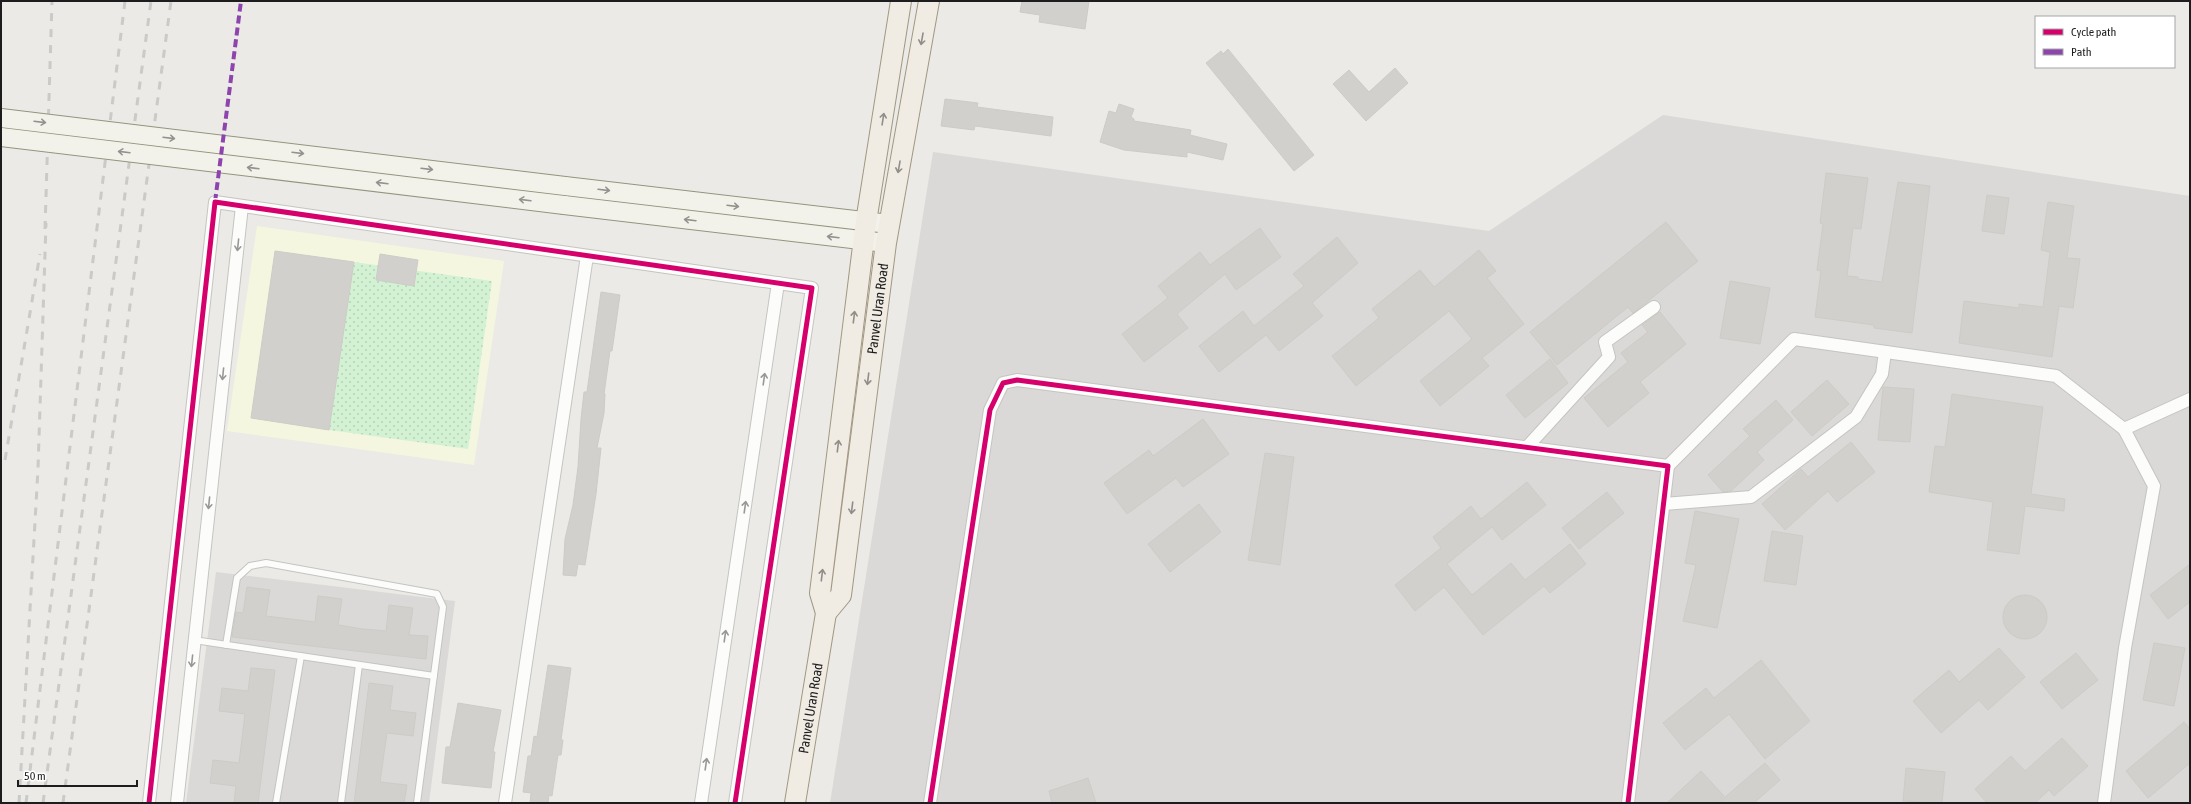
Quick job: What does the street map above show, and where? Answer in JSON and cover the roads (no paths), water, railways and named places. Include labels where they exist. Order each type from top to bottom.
[{"type":"main road","name":"Panvel Uran Road","points":[[796,803],[826,613],[820,593],[865,231],[901,1]]},
{"type":"main road","name":"Panvel Uran Road","points":[[826,613],[841,595],[887,233],[929,1]]},
{"type":"main road","points":[[1,118],[565,186],[865,231]]},
{"type":"main road","points":[[1,137],[564,205],[887,233]]},
{"type":"street","points":[[149,803],[215,202],[812,288],[736,803]]},
{"type":"street","points":[[177,803],[242,206]]},
{"type":"street","points":[[505,803],[587,256]]},
{"type":"street","points":[[701,803],[778,283]]},
{"type":"street","points":[[1527,447],[1609,357],[1605,342],[1654,306]]},
{"type":"street","points":[[1628,803],[1668,466],[1794,339],[2056,376],[2124,429],[2154,486],[2125,648],[2104,803]]},
{"type":"street","points":[[1664,504],[1751,497],[1856,417],[1882,374],[1885,352]]},
{"type":"street","points":[[930,803],[990,410],[1002,383],[1017,380],[1668,466]]},
{"type":"street","points":[[2124,429],[2190,399]]},
{"type":"lane","points":[[226,645],[237,578],[250,566],[266,563],[437,594],[443,607],[418,803]]},
{"type":"lane","points":[[194,640],[434,676]]},
{"type":"lane","points":[[276,803],[301,656]]},
{"type":"lane","points":[[341,803],[359,665]]},
{"type":"railway","points":[[45,229],[52,1]]},
{"type":"railway","points":[[26,803],[125,1]]},
{"type":"railway","points":[[43,803],[151,1]]},
{"type":"railway","points":[[63,803],[171,1]]},
{"type":"railway","points":[[19,803],[38,469],[46,223]]},
{"type":"railway","points":[[5,460],[40,254]]}]
